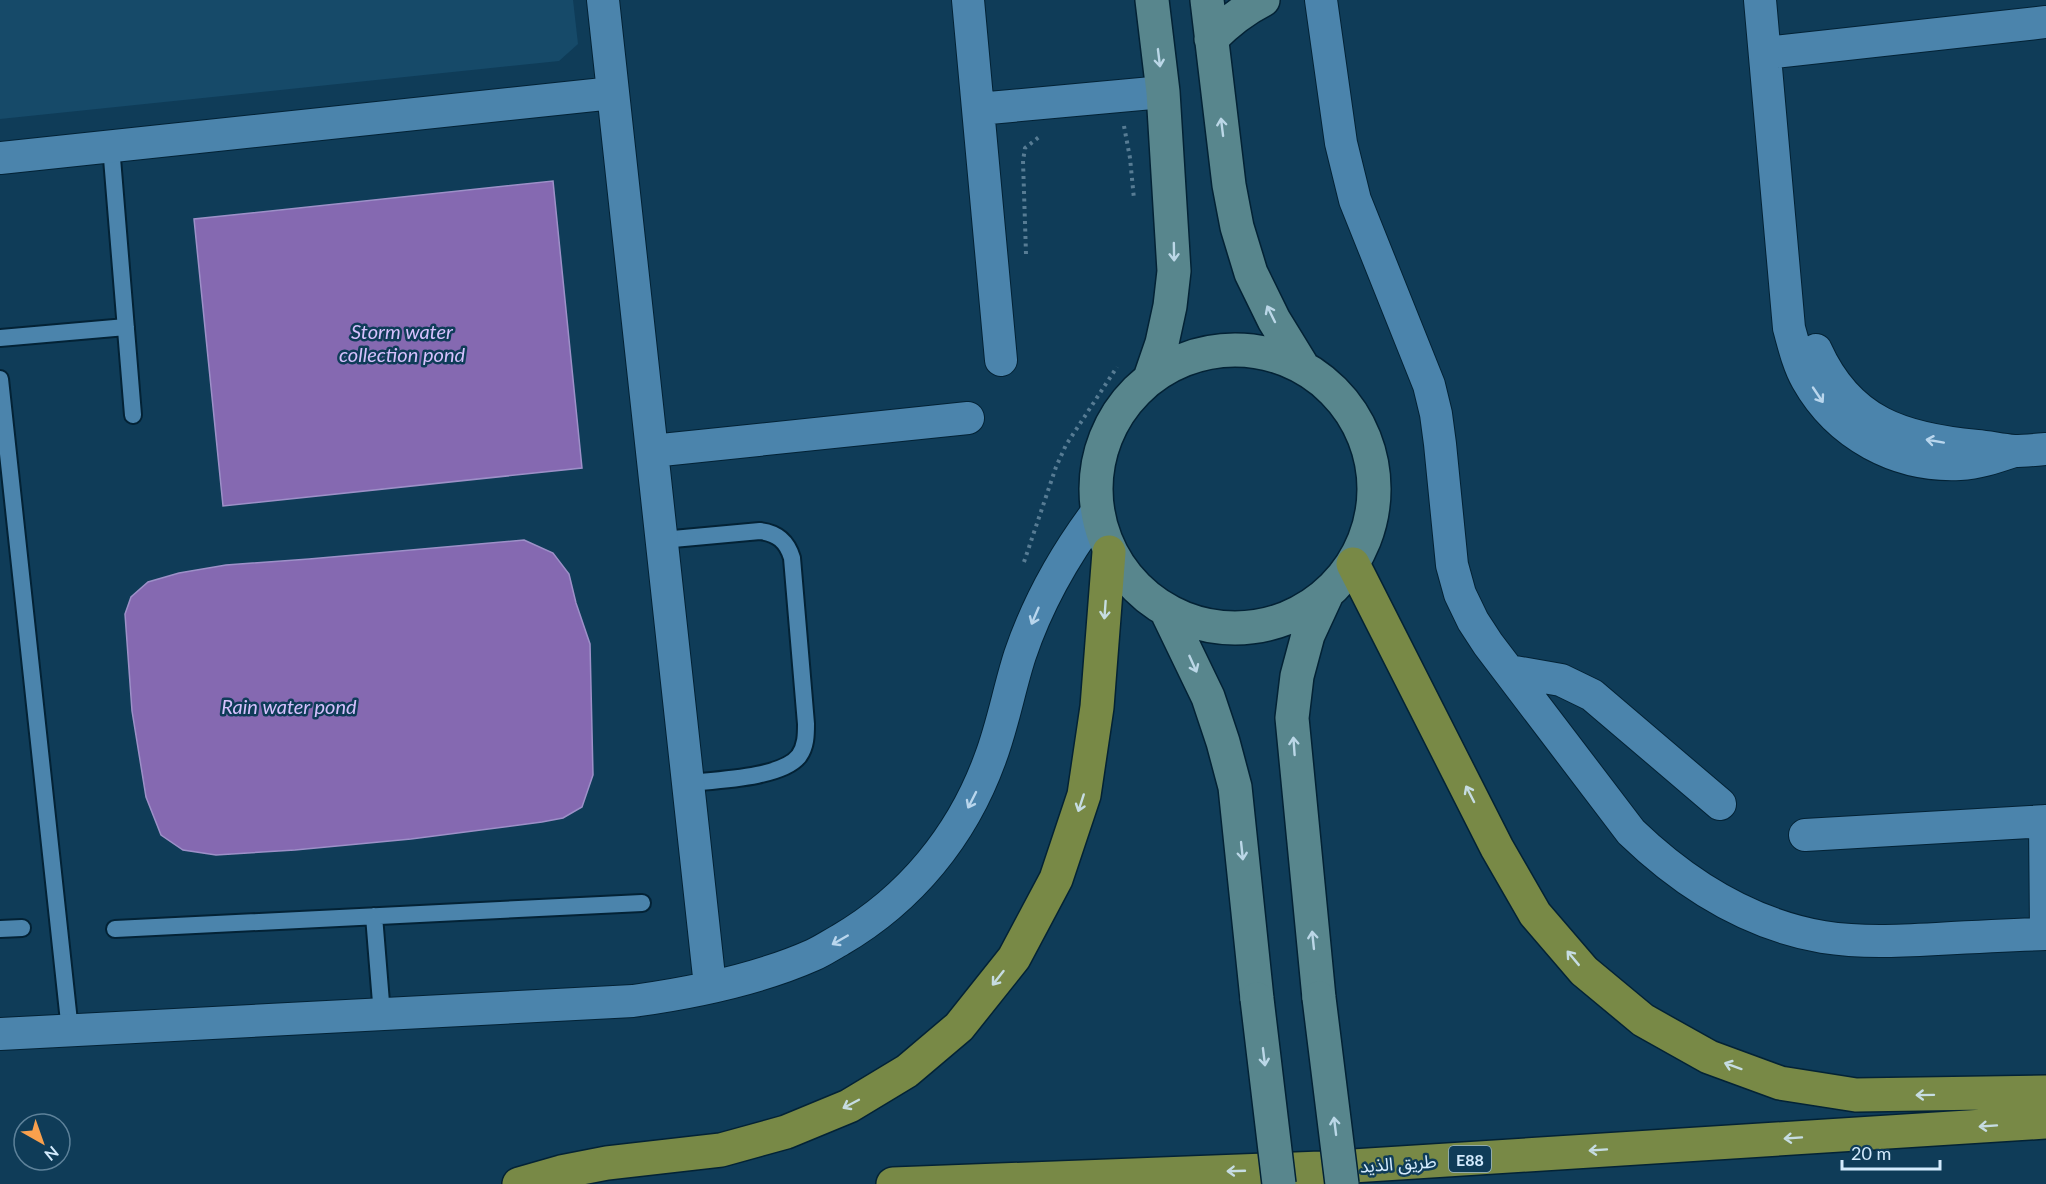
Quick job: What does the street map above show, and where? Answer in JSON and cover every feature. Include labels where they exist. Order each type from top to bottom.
[{"type":"highway","points":[[519,1184],[561,1172],[607,1163],[721,1150],[786,1132],[849,1106],[897,1077],[959,1027],[1014,958],[1056,879],[1084,795],[1097,707],[1109,552]]},
{"type":"highway","points":[[1353,564],[1497,848],[1535,914],[1584,971],[1643,1020],[1709,1058],[1780,1083],[1856,1095],[2046,1092]]},
{"type":"highway","name":"طريق الذيد","points":[[893,1184],[1322,1168],[2046,1122]]},
{"type":"main road","points":[[1150,378],[1162,343],[1170,306],[1174,271],[1163,92],[1152,0]]},
{"type":"main road","points":[[1207,0],[1229,185],[1237,226],[1251,273],[1274,321],[1301,364],[1337,392],[1363,430],[1375,475],[1372,521],[1353,564],[1326,596],[1305,645],[1297,676],[1292,718],[1294,760],[1319,998],[1342,1184]]},
{"type":"main road","points":[[1211,39],[1229,22],[1263,0]]},
{"type":"main road","points":[[1301,364],[1262,352],[1223,350],[1185,359],[1150,378],[1124,405],[1105,438],[1096,475],[1097,512],[1109,552],[1134,586],[1167,612],[1206,626],[1248,629],[1289,618],[1326,596]]},
{"type":"main road","points":[[1167,612],[1208,697],[1235,787],[1279,1184]]},
{"type":"street","points":[[603,0],[710,986]]},
{"type":"street","points":[[968,0],[1001,360]]},
{"type":"street","points":[[1321,0],[1341,143],[1355,200],[1419,357],[1436,414],[1452,565],[1460,594],[1473,621],[1631,832],[1657,857],[1719,900],[1752,916],[1787,928],[1833,938],[1899,941],[2046,933],[2045,821],[1806,835]]},
{"type":"street","points":[[1760,0],[1789,328],[1806,379],[1827,408],[1860,437],[1908,459],[1962,464],[2014,451]]},
{"type":"street","points":[[1766,53],[2046,22]]},
{"type":"street","points":[[978,109],[1163,92]]},
{"type":"street","points":[[0,158],[613,93]]},
{"type":"street","points":[[1785,268],[1822,362],[1836,385],[1869,416],[1890,428],[1936,442],[2014,451],[2046,449]]},
{"type":"street","points":[[652,451],[968,418]]},
{"type":"street","points":[[0,1034],[633,1001],[683,994],[764,973],[813,955],[863,926],[904,893],[931,864],[956,831],[975,796],[991,758],[1020,656],[1034,617],[1053,576],[1071,546],[1097,512]]},
{"type":"street","points":[[1509,671],[1561,680],[1592,695],[1720,804]]},
{"type":"lane","points":[[111,146],[133,415]]},
{"type":"lane","points":[[0,338],[126,327]]},
{"type":"lane","points":[[0,379],[70,1031]]},
{"type":"lane","points":[[662,540],[760,531],[781,538],[789,547],[792,558],[806,741],[799,755],[788,766],[773,772],[688,783]]},
{"type":"lane","points":[[115,929],[642,903]]},
{"type":"lane","points":[[374,916],[382,1015]]},
{"type":"lane","points":[[0,929],[22,928]]},
{"type":"path","points":[[1113,125],[1124,124],[1134,202]]},
{"type":"path","points":[[1027,265],[1023,161],[1025,148],[1034,140],[1047,134]]},
{"type":"path","points":[[1022,568],[1056,467],[1066,445],[1119,363]]},
{"type":"shaded area","points":[[0,0],[573,0],[578,44],[559,61],[0,119]]},
{"type":"water","name":"Storm water collection pond","points":[[553,181],[582,468],[223,506],[194,219]]},
{"type":"water","name":"Rain water pond","points":[[524,540],[553,553],[569,574],[590,644],[593,775],[582,807],[563,818],[542,822],[411,839],[295,850],[216,855],[183,850],[161,835],[146,797],[132,711],[125,614],[131,597],[148,582],[179,573],[226,565]]}]
